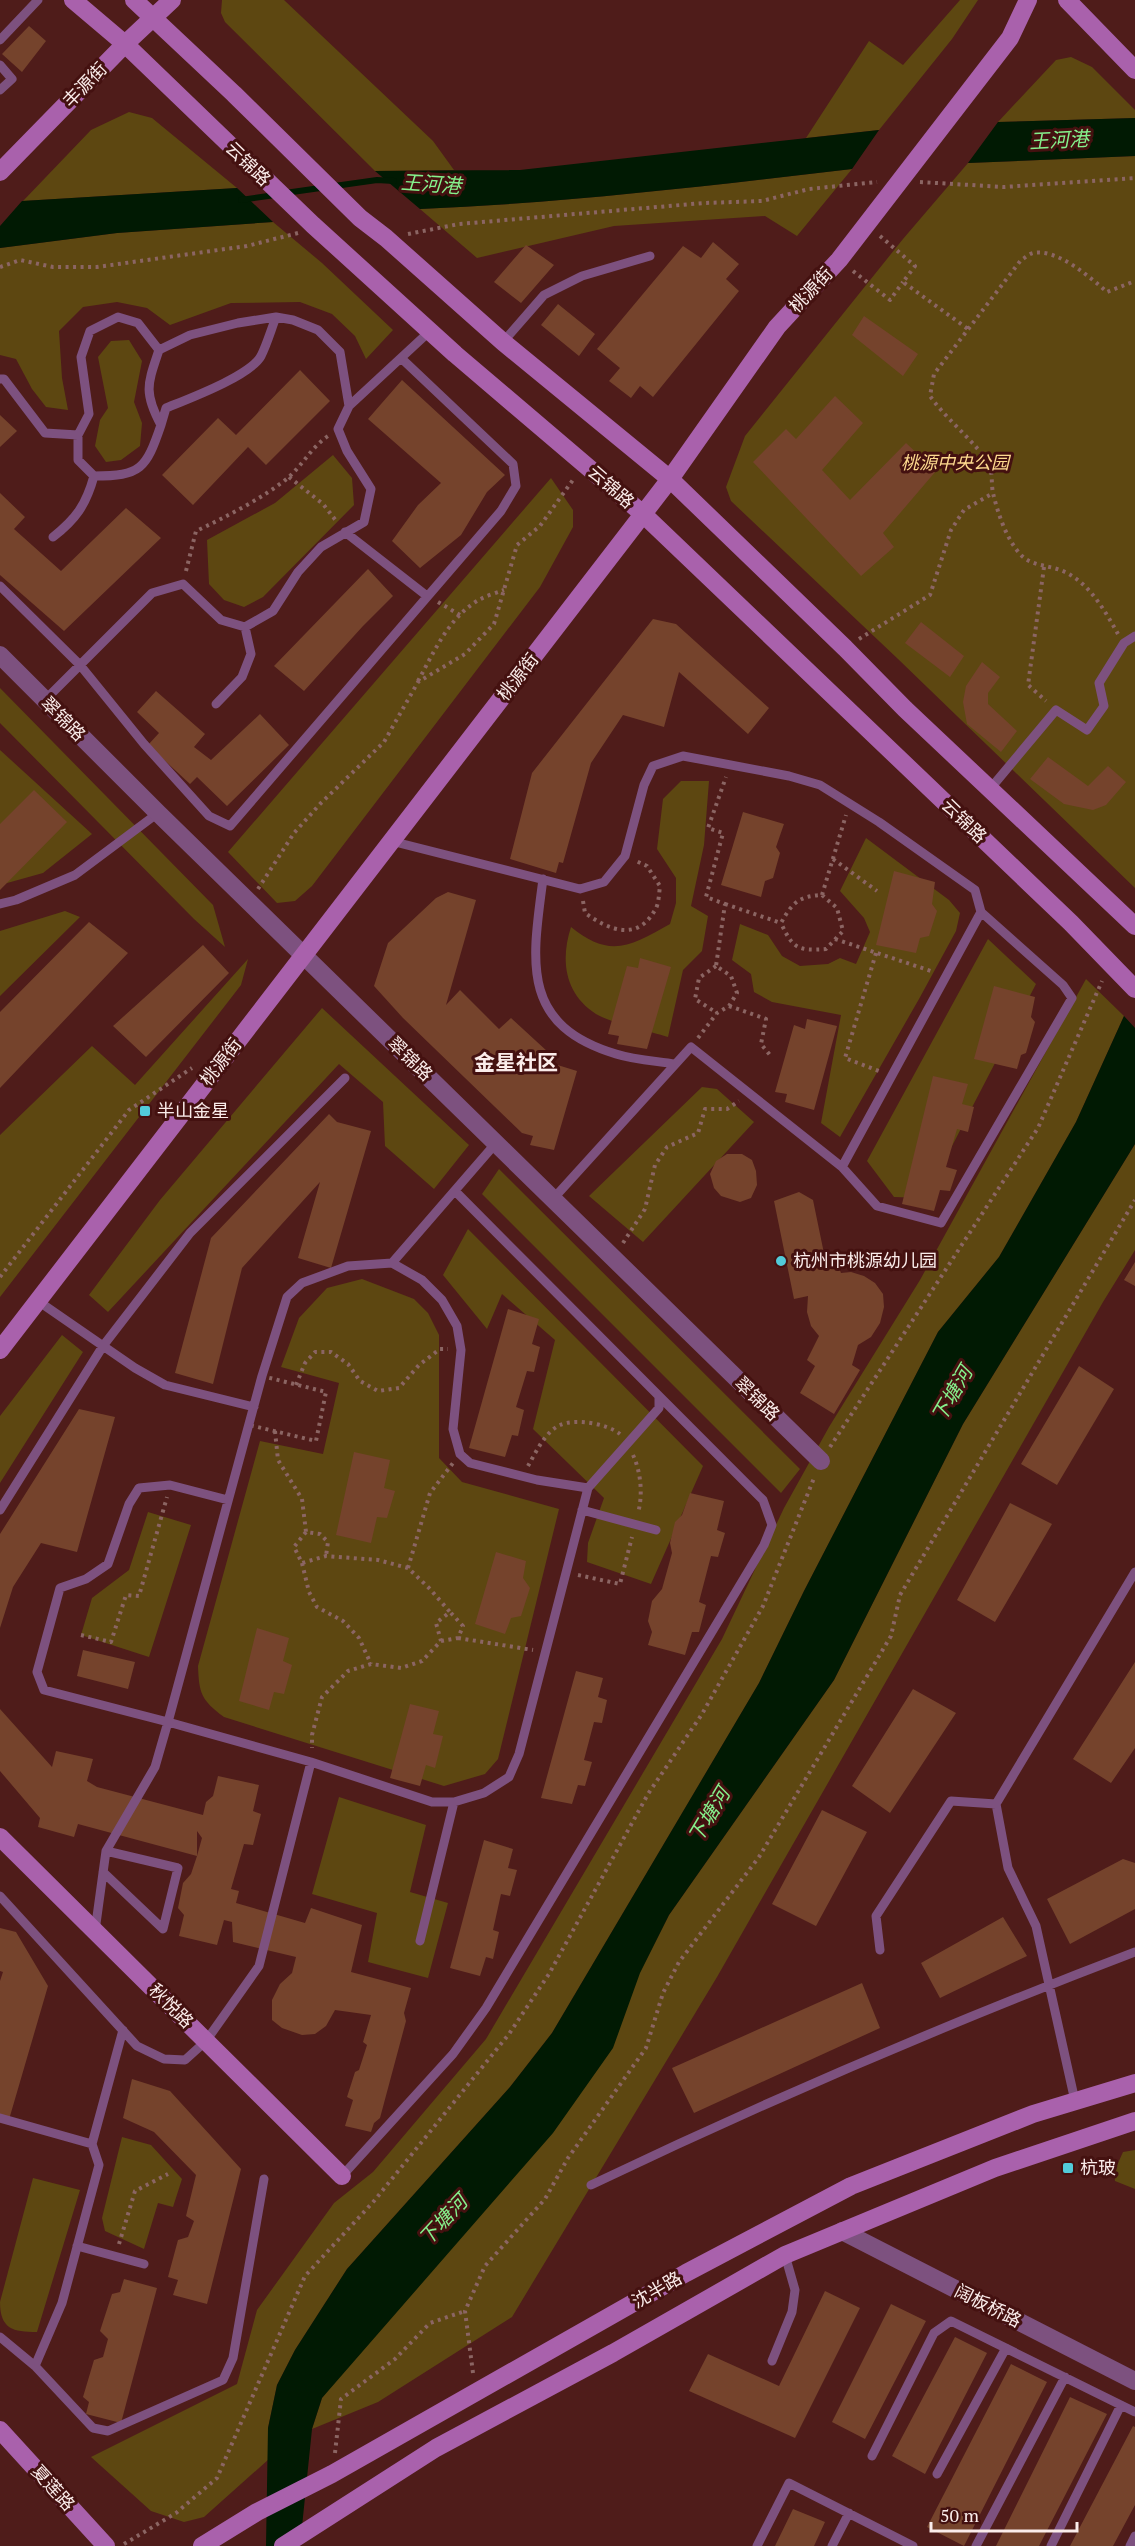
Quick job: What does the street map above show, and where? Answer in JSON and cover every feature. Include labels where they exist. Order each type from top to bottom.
[{"type":"main road","name":"云锦路","points":[[73,0],[125,44],[314,227],[430,331],[643,514],[1062,915],[1135,989]]},
{"type":"main road","points":[[134,0],[360,218],[386,238],[503,342],[670,479],[905,709],[1135,926]]},
{"type":"main road","name":"丰源街","points":[[0,172],[125,44],[172,0]]},
{"type":"main road","name":"桃源街","points":[[0,1350],[670,479],[777,327],[839,260],[1010,38],[1028,0]]},
{"type":"main road","points":[[1067,0],[1135,70]]},
{"type":"main road","name":"秋悦路","points":[[0,1837],[342,2175]]},
{"type":"main road","name":"沈半路","points":[[202,2546],[257,2512],[324,2478],[686,2273],[851,2186],[1033,2114],[1135,2083]]},
{"type":"main road","name":"沈半路","points":[[283,2546],[436,2448],[613,2353],[785,2254],[995,2168],[1135,2121]]},
{"type":"main road","name":"夏莲路","points":[[0,2430],[106,2546]]},
{"type":"street","name":"翠锦路","points":[[0,655],[303,956],[821,1461]]},
{"type":"street","name":"阔板桥路","points":[[842,2231],[1135,2381]]},
{"type":"lane","points":[[0,40],[38,0]]},
{"type":"lane","points":[[0,65],[12,79],[0,90]]},
{"type":"lane","points":[[503,342],[544,295],[582,276],[650,256]]},
{"type":"lane","points":[[159,350],[138,322],[118,317],[90,331],[81,357],[89,414],[78,435],[78,460],[94,476],[123,476],[142,466],[154,447],[166,408],[201,394],[247,370],[260,358],[276,317]]},
{"type":"lane","points":[[161,425],[153,409],[147,386],[159,350],[190,335],[238,323],[276,317],[293,320],[318,330],[340,352],[349,405]]},
{"type":"lane","points":[[45,701],[152,593],[183,584],[221,620],[245,627],[273,611],[298,572],[321,547],[364,522],[371,489],[347,451],[338,429],[349,405],[430,331]]},
{"type":"lane","points":[[0,586],[80,665],[144,744],[209,816],[230,826],[501,511],[516,486],[513,464],[401,358]]},
{"type":"lane","points":[[0,379],[4,379],[45,433],[78,435]]},
{"type":"lane","points":[[53,537],[71,523],[87,499],[94,476]]},
{"type":"lane","points":[[345,532],[427,596]]},
{"type":"lane","points":[[216,704],[242,677],[251,654],[245,627]]},
{"type":"lane","points":[[990,789],[1056,710],[1087,730],[1104,706],[1099,683],[1124,643],[1135,636]]},
{"type":"lane","points":[[391,841],[580,889],[604,882],[625,856],[644,785],[653,766],[683,756],[789,776],[820,786],[850,803],[975,890],[981,912],[1063,985],[1072,998],[941,1223],[877,1206],[842,1167],[691,1047],[553,1198]]},
{"type":"lane","points":[[0,904],[16,900],[75,875],[158,813]]},
{"type":"lane","points":[[543,879],[535,938],[535,971],[542,998],[559,1024],[588,1044],[618,1055],[675,1064]]},
{"type":"lane","points":[[842,1167],[981,912]]},
{"type":"lane","points":[[0,1510],[103,1346],[190,1233],[345,1078]]},
{"type":"lane","points":[[392,1263],[496,1143]]},
{"type":"lane","points":[[342,2175],[453,2054],[486,2008],[764,1545],[772,1525],[763,1500],[455,1191]]},
{"type":"lane","points":[[95,1931],[106,1851],[155,1767],[262,1376],[287,1297],[302,1283],[348,1266],[392,1263],[422,1280],[442,1300],[457,1326],[461,1350],[453,1429],[460,1454],[470,1463],[537,1480],[588,1488]]},
{"type":"lane","points":[[38,1300],[103,1346],[165,1385],[254,1407]]},
{"type":"lane","points":[[228,1500],[170,1485],[139,1488],[129,1504],[108,1563],[86,1579],[60,1588],[37,1672],[44,1690],[311,1762],[432,1802],[454,1802],[484,1793],[509,1777],[519,1754],[588,1488],[659,1408],[660,1396]]},
{"type":"lane","points":[[582,1510],[656,1530]]},
{"type":"lane","points":[[1075,2101],[1036,1926],[1008,1868],[996,1804],[1135,1572]]},
{"type":"lane","points":[[0,1896],[137,2046],[164,2059],[185,2060],[206,2041],[259,1966],[311,1762]]},
{"type":"lane","points":[[880,1950],[876,1916],[951,1801],[996,1804]]},
{"type":"lane","points":[[420,1941],[454,1802]]},
{"type":"lane","points":[[103,1872],[163,1929],[178,1868],[106,1851]]},
{"type":"lane","points":[[591,2185],[705,2131],[1049,1984],[1135,1952]]},
{"type":"lane","points":[[35,2366],[62,2303],[99,2165],[92,2144],[123,2030]]},
{"type":"lane","points":[[0,2118],[92,2144]]},
{"type":"lane","points":[[0,2337],[35,2366],[93,2428],[108,2431],[223,2380],[233,2358],[264,2179]]},
{"type":"lane","points":[[77,2246],[144,2264]]},
{"type":"lane","points":[[772,2361],[792,2312],[795,2290],[785,2254]]},
{"type":"lane","points":[[872,2456],[934,2333],[951,2321],[1135,2412]]},
{"type":"lane","points":[[937,2474],[1006,2348]]},
{"type":"lane","points":[[976,2546],[1065,2377]]},
{"type":"lane","points":[[1051,2546],[1121,2405]]},
{"type":"lane","points":[[757,2546],[789,2483],[912,2546]]},
{"type":"lane","points":[[832,2546],[849,2513]]},
{"type":"lane","points":[[1130,2546],[1135,2536]]},
{"type":"path","points":[[386,238],[459,224],[704,203],[762,201],[808,189],[900,180],[1004,187],[1135,178]]},
{"type":"path","points":[[839,260],[890,300],[915,266],[867,224]]},
{"type":"path","points":[[0,267],[20,260],[53,267],[97,267],[247,246],[314,227]]},
{"type":"path","points":[[1124,643],[1097,598],[1064,572],[1044,567],[1022,556],[1005,530],[993,493],[989,464],[942,414],[930,396],[934,374],[1021,260],[1034,253],[1048,254],[1078,267],[1107,292],[1135,281]]},
{"type":"path","points":[[903,282],[968,329]]},
{"type":"path","points":[[183,584],[196,531],[227,516],[289,477],[318,443],[338,429]]},
{"type":"path","points":[[418,682],[465,654],[494,624],[517,545],[540,526],[584,464]]},
{"type":"path","points":[[289,477],[323,504],[345,532]]},
{"type":"path","points":[[845,648],[930,595],[951,530],[964,510],[993,493]]},
{"type":"path","points":[[1044,567],[1028,685],[1056,710]]},
{"type":"path","points":[[249,902],[294,833],[320,804],[384,742],[442,637],[460,615],[478,600],[505,590]]},
{"type":"path","points":[[427,596],[460,615]]},
{"type":"path","points":[[730,765],[708,828],[723,833],[706,897],[782,923]]},
{"type":"path","points":[[822,895],[850,803]]},
{"type":"path","points":[[580,889],[585,913],[602,925],[620,931],[641,925],[656,909],[660,886],[648,866],[625,856]]},
{"type":"path","points":[[833,858],[877,891]]},
{"type":"path","points":[[822,895],[837,908],[843,930],[826,949],[804,951],[790,942],[782,923],[790,906],[808,896],[822,895]]},
{"type":"path","points":[[717,1013],[695,999],[699,978],[716,966],[725,904]]},
{"type":"path","points":[[835,939],[946,976]]},
{"type":"path","points":[[876,953],[845,1058],[892,1076]]},
{"type":"path","points":[[691,1047],[717,1013],[729,1006],[737,993],[731,976],[716,966]]},
{"type":"path","points":[[729,1006],[766,1019],[761,1044],[770,1055]]},
{"type":"path","points":[[0,1277],[129,1110],[195,1066]]},
{"type":"path","points":[[612,1256],[645,1209],[655,1165],[667,1147],[698,1133],[705,1109],[727,1108],[749,1093]]},
{"type":"path","points":[[476,2392],[465,2311],[485,2266],[545,2199],[568,2158],[646,2048],[663,1993],[679,1962],[759,1857],[891,1636],[900,1595],[1135,1200]]},
{"type":"path","points":[[296,1385],[305,1363],[315,1352],[331,1352],[348,1364],[360,1381],[378,1390],[399,1388],[419,1365],[440,1349],[461,1350]]},
{"type":"path","points":[[262,1376],[296,1385],[326,1392],[316,1441],[249,1425],[262,1376]]},
{"type":"path","points":[[275,1431],[278,1460],[302,1499],[306,1532],[294,1547],[302,1563],[309,1592],[317,1607],[342,1621],[359,1638],[370,1664]]},
{"type":"path","points":[[408,1568],[430,1493],[460,1454]]},
{"type":"path","points":[[81,1635],[111,1642],[126,1595],[139,1596],[170,1485]]},
{"type":"path","points":[[306,1532],[320,1534],[328,1542],[326,1556]]},
{"type":"path","points":[[302,1563],[326,1556],[378,1560],[408,1568],[463,1626],[458,1638]]},
{"type":"path","points":[[441,1641],[436,1623],[450,1612]]},
{"type":"path","points":[[311,1762],[312,1735],[322,1697],[348,1671],[370,1664],[401,1668],[422,1661],[441,1641],[458,1638],[546,1653]]},
{"type":"path","points":[[115,2256],[135,2191],[168,2174]]},
{"type":"path","points":[[324,2478],[341,2399],[395,2360],[430,2323],[465,2311]]},
{"type":"green space","points":[[222,0],[284,0],[433,141],[454,170],[375,171],[225,22],[221,13]]},
{"type":"green space","points":[[960,0],[978,0],[952,39],[879,130],[806,138],[869,41],[903,65]]},
{"type":"green space","points":[[1071,57],[1092,67],[1135,110],[1135,118],[998,122],[1056,60]]},
{"type":"green space","points":[[129,112],[152,118],[237,188],[23,201],[91,130]]},
{"type":"green space","name":"桃源中央公园","points":[[1135,156],[1135,888],[731,501],[726,487],[745,436],[903,239],[968,163]]},
{"type":"green space","points":[[852,169],[797,236],[765,216],[614,226],[477,258],[420,209],[690,188]]},
{"type":"green space","points":[[273,222],[322,263],[393,330],[366,359],[355,336],[332,314],[300,302],[231,303],[170,325],[147,308],[117,302],[83,307],[59,331],[62,378],[68,410],[46,407],[32,389],[16,359],[0,355],[0,248],[117,233]]},
{"type":"green space","points":[[129,340],[142,361],[134,402],[142,423],[140,446],[121,460],[106,462],[95,446],[100,420],[108,408],[98,357],[111,341]]},
{"type":"green space","points":[[333,455],[352,478],[354,505],[263,597],[244,607],[224,600],[209,584],[207,540],[275,503]]},
{"type":"green space","points":[[551,478],[573,510],[573,527],[540,587],[312,886],[295,901],[277,903],[228,852]]},
{"type":"green space","points":[[0,688],[213,905],[225,947],[194,919],[0,723]]},
{"type":"green space","points":[[0,750],[92,834],[43,873],[0,885]]},
{"type":"green space","points":[[681,781],[709,781],[704,845],[691,906],[708,916],[702,951],[683,970],[668,1037],[611,1021],[586,1006],[577,997],[572,987],[568,976],[566,952],[571,927],[597,943],[620,946],[644,938],[670,924],[676,903],[676,878],[657,849],[663,799]]},
{"type":"green space","points":[[866,838],[949,900],[960,913],[956,931],[840,1137],[821,1123],[841,1015],[772,1002],[754,992],[751,974],[732,960],[740,924],[768,935],[782,956],[800,966],[828,964],[840,958],[856,964],[870,932],[864,918],[840,891]]},
{"type":"green space","points":[[65,911],[80,917],[0,996],[0,931]]},
{"type":"green space","points":[[988,939],[1036,984],[925,1198],[894,1197],[867,1161]]},
{"type":"green space","points":[[248,959],[241,985],[0,1297],[0,1135],[92,1046],[135,1085]]},
{"type":"green space","points":[[1086,979],[1124,1016],[1076,1122],[999,1257],[938,1332],[759,1683],[552,2033],[510,2087],[347,2269],[295,2350],[277,2385],[268,2428],[269,2459],[204,2517],[184,2522],[151,2511],[91,2457],[237,2384],[257,2310],[334,2203],[373,2172],[486,2039],[722,1639],[784,1508],[829,1427],[920,1280]]},
{"type":"green space","points":[[322,1008],[469,1145],[434,1189],[385,1146],[383,1102],[339,1064],[108,1312],[89,1295],[160,1200]]},
{"type":"green space","points":[[702,1087],[717,1089],[754,1122],[643,1242],[589,1196]]},
{"type":"green space","points":[[1135,1144],[1135,1250],[1103,1302],[717,1977],[512,2317],[378,2402],[312,2429],[322,2398],[640,1972],[669,1915],[834,1680],[963,1424]]},
{"type":"green space","points":[[499,1169],[800,1469],[781,1493],[482,1194]]},
{"type":"green space","points":[[468,1229],[703,1466],[651,1584],[587,1562],[588,1543],[604,1498],[533,1429],[555,1340],[502,1294],[487,1329],[443,1275]]},
{"type":"green space","points":[[362,1279],[414,1299],[428,1313],[439,1335],[439,1458],[462,1482],[559,1509],[498,1759],[485,1774],[444,1786],[224,1717],[206,1701],[199,1683],[198,1666],[260,1441],[323,1454],[339,1383],[281,1367],[299,1318],[327,1288]]},
{"type":"green space","points":[[62,1335],[83,1352],[0,1483],[0,1416]]},
{"type":"green space","points":[[148,1512],[191,1525],[149,1657],[81,1635],[92,1598],[129,1570]]},
{"type":"green space","points":[[339,1797],[426,1825],[410,1892],[448,1903],[428,1978],[368,1962],[377,1913],[312,1894]]},
{"type":"green space","points":[[122,2137],[151,2145],[182,2179],[173,2207],[158,2203],[144,2249],[105,2231],[102,2218]]},
{"type":"green space","points":[[1135,2150],[1135,2189],[1115,2181],[1114,2172],[1123,2152]]},
{"type":"green space","points":[[33,2178],[80,2190],[37,2332],[15,2330],[5,2323],[0,2302]]},
{"type":"water","points":[[1135,118],[1135,156],[968,163],[998,122]]},
{"type":"water","points":[[879,130],[852,169],[690,188],[528,203],[420,209],[375,171],[520,170]]},
{"type":"water","points":[[237,188],[273,222],[117,233],[0,248],[0,226],[22,201]]},
{"type":"water","name":"下塘河","points":[[1124,1016],[1135,1028],[1135,1144],[963,1424],[834,1680],[669,1915],[640,1973],[613,2048],[553,2133],[322,2398],[312,2429],[300,2546],[266,2546],[268,2428],[277,2385],[295,2350],[347,2269],[510,2087],[552,2033],[759,1683],[938,1332],[999,1257],[1076,1122]]},
{"type":"building","points":[[29,26],[46,41],[22,72],[2,54]]},
{"type":"building","points":[[713,242],[739,264],[726,279],[739,291],[653,397],[640,386],[631,398],[609,381],[620,368],[597,349],[683,246],[701,258]]},
{"type":"building","points":[[526,245],[554,265],[521,303],[494,282]]},
{"type":"building","points":[[558,304],[595,334],[579,356],[541,325]]},
{"type":"building","points":[[864,316],[918,354],[903,376],[852,335]]},
{"type":"building","points":[[300,370],[330,401],[266,465],[248,447],[193,505],[162,475],[218,418],[236,435]]},
{"type":"building","points":[[402,380],[505,475],[487,492],[461,535],[420,568],[392,541],[418,505],[441,483],[368,419]]},
{"type":"building","points":[[835,396],[863,423],[822,470],[850,500],[906,443],[936,471],[883,533],[894,547],[861,576],[753,462],[786,429],[796,439]]},
{"type":"building","points":[[0,415],[17,431],[0,447]]},
{"type":"building","points":[[0,493],[25,517],[14,529],[61,571],[126,508],[161,538],[64,631],[0,575]]},
{"type":"building","points":[[368,569],[393,596],[304,691],[274,666]]},
{"type":"building","points":[[653,619],[676,624],[769,708],[748,734],[679,672],[664,727],[623,715],[591,763],[563,863],[559,862],[556,873],[510,859],[532,773]]},
{"type":"building","points":[[921,622],[964,656],[950,677],[905,643]]},
{"type":"building","points":[[982,662],[1000,677],[988,693],[988,704],[1017,731],[1001,752],[967,724],[963,702],[966,686]]},
{"type":"building","points":[[156,691],[205,734],[194,747],[211,760],[260,714],[289,745],[227,806],[197,777],[190,784],[148,745],[159,733],[137,712]]},
{"type":"building","points":[[1048,757],[1088,786],[1108,766],[1126,782],[1106,805],[1093,810],[1064,804],[1030,779]]},
{"type":"building","points":[[34,790],[67,822],[0,890],[0,824]]},
{"type":"building","points":[[743,812],[784,824],[776,847],[780,853],[773,878],[765,881],[761,897],[721,885]]},
{"type":"building","points":[[894,871],[935,882],[932,904],[937,911],[929,936],[920,938],[916,953],[876,945]]},
{"type":"building","points":[[448,892],[476,900],[446,1005],[460,990],[499,1029],[511,1018],[548,1052],[551,1063],[577,1071],[554,1150],[530,1145],[533,1136],[522,1133],[403,1018],[374,986],[388,943],[436,898]]},
{"type":"building","points":[[89,922],[128,953],[0,1088],[0,1012]]},
{"type":"building","points":[[203,945],[229,973],[146,1057],[113,1026]]},
{"type":"building","points":[[640,958],[671,967],[647,1049],[617,1044],[619,1036],[608,1034],[627,966],[638,968]]},
{"type":"building","points":[[994,986],[1035,997],[1031,1017],[1035,1022],[1026,1053],[1021,1055],[1017,1069],[974,1059]]},
{"type":"building","points":[[807,1019],[837,1026],[814,1110],[785,1102],[787,1094],[775,1092],[794,1025],[805,1029]]},
{"type":"building","points":[[933,1076],[968,1084],[962,1104],[974,1107],[968,1132],[957,1129],[946,1167],[957,1170],[950,1191],[940,1190],[934,1211],[902,1204]]},
{"type":"building","points":[[329,1114],[337,1122],[371,1131],[331,1268],[298,1258],[320,1182],[242,1268],[213,1384],[175,1373],[211,1238]]},
{"type":"building","points":[[727,1154],[742,1154],[752,1160],[757,1185],[751,1198],[740,1202],[721,1196],[714,1188],[710,1174],[716,1161]]},
{"type":"building","points":[[799,1192],[813,1200],[827,1268],[838,1265],[841,1273],[851,1272],[864,1276],[875,1283],[883,1294],[884,1307],[880,1323],[871,1337],[858,1345],[852,1365],[860,1370],[834,1414],[800,1393],[815,1366],[807,1360],[819,1336],[811,1326],[807,1312],[808,1296],[794,1299],[774,1201]]},
{"type":"building","points":[[1135,1262],[1135,1286],[1124,1280]]},
{"type":"building","points":[[508,1309],[539,1319],[532,1344],[540,1347],[534,1372],[527,1371],[516,1407],[524,1410],[518,1436],[512,1435],[505,1457],[469,1448]]},
{"type":"building","points":[[1079,1366],[1114,1389],[1057,1485],[1021,1464]]},
{"type":"building","points":[[79,1409],[115,1417],[77,1552],[41,1543],[13,1587],[0,1628],[0,1534]]},
{"type":"building","points":[[354,1452],[390,1460],[384,1488],[395,1491],[387,1518],[377,1517],[371,1543],[336,1535]]},
{"type":"building","points":[[690,1493],[724,1501],[717,1530],[725,1533],[718,1557],[711,1556],[699,1602],[706,1605],[699,1632],[692,1632],[685,1655],[648,1645],[652,1632],[648,1621],[652,1601],[662,1589],[672,1553],[670,1543],[675,1522],[682,1515]]},
{"type":"building","points":[[1010,1503],[1052,1524],[995,1622],[957,1600]]},
{"type":"building","points":[[496,1552],[526,1561],[523,1578],[530,1588],[521,1616],[511,1618],[505,1634],[475,1624]]},
{"type":"building","points":[[257,1628],[289,1638],[283,1661],[292,1665],[284,1694],[274,1692],[269,1710],[239,1701]]},
{"type":"building","points":[[83,1650],[135,1662],[128,1689],[77,1676]]},
{"type":"building","points":[[1135,1662],[1135,1748],[1111,1783],[1073,1759]]},
{"type":"building","points":[[576,1671],[603,1678],[598,1697],[607,1700],[602,1723],[594,1722],[584,1760],[592,1762],[585,1786],[578,1785],[572,1804],[541,1798]]},
{"type":"building","points":[[913,1689],[956,1713],[890,1813],[852,1786]]},
{"type":"building","points":[[410,1704],[439,1711],[433,1734],[443,1736],[435,1768],[426,1765],[420,1786],[390,1778]]},
{"type":"building","points":[[0,1709],[52,1767],[56,1751],[93,1759],[87,1781],[97,1787],[203,1815],[206,1802],[213,1796],[218,1776],[259,1785],[253,1811],[261,1814],[253,1845],[244,1844],[231,1889],[239,1891],[236,1903],[305,1923],[311,1908],[362,1925],[351,1972],[411,1988],[404,2013],[406,2021],[380,2118],[374,2123],[371,2132],[345,2126],[353,2100],[347,2097],[367,2045],[363,2042],[371,2015],[335,2010],[326,2026],[315,2034],[302,2035],[282,2028],[272,2020],[272,2000],[280,1984],[292,1973],[296,1957],[233,1942],[232,1922],[224,1920],[217,1945],[179,1936],[184,1915],[178,1908],[183,1883],[191,1874],[197,1856],[78,1824],[74,1837],[38,1827],[40,1818],[0,1771]],"holes":[[[197,1831],[202,1838],[197,1856]]]},
{"type":"building","points":[[822,1810],[867,1832],[816,1926],[772,1904]]},
{"type":"building","points":[[484,1840],[513,1849],[508,1868],[517,1870],[510,1896],[501,1894],[493,1930],[499,1932],[493,1959],[486,1957],[480,1976],[450,1968]]},
{"type":"building","points":[[1123,1859],[1135,1863],[1135,1909],[1070,1944],[1047,1899]]},
{"type":"building","points":[[1003,1917],[1027,1956],[940,1998],[921,1963]]},
{"type":"building","points":[[0,1928],[16,1932],[48,1986],[8,2123],[0,2121],[0,1981],[3,1972],[0,1971]]},
{"type":"building","points":[[862,1983],[880,2028],[694,2113],[672,2068]]},
{"type":"building","points":[[132,2079],[170,2091],[241,2169],[207,2304],[173,2295],[178,2280],[168,2277],[178,2240],[188,2237],[194,2221],[186,2216],[196,2175],[154,2132],[123,2118]]},
{"type":"building","points":[[124,2279],[157,2288],[121,2423],[86,2414],[89,2402],[83,2397],[94,2360],[103,2357],[108,2339],[100,2331],[112,2294],[120,2292]]},
{"type":"building","points":[[825,2291],[860,2308],[795,2438],[689,2391],[708,2354],[779,2386]]},
{"type":"building","points":[[891,2304],[926,2321],[865,2439],[832,2422]]},
{"type":"building","points":[[955,2337],[987,2353],[925,2474],[892,2456]]},
{"type":"building","points":[[1011,2364],[1047,2382],[964,2546],[927,2527]]},
{"type":"building","points":[[1070,2397],[1107,2414],[1039,2546],[996,2546]]},
{"type":"building","points":[[1133,2426],[1135,2427],[1135,2505],[1113,2546],[1070,2546]]},
{"type":"building","points":[[793,2509],[825,2522],[814,2546],[775,2546]]},
{"type":"waterway","name":"王河港","points":[[285,193],[377,180],[394,181]]},
{"type":"waterway","name":"王河港","points":[[241,200],[275,195]]},
{"type":"place","name":"半山金星","points":[[145,1111]]},
{"type":"place","name":"杭州市桃源幼儿园","points":[[781,1261]]},
{"type":"place","name":"杭玻","points":[[1068,2168]]},
{"type":"district","name":"金星社区","points":[[516,1063]]}]
